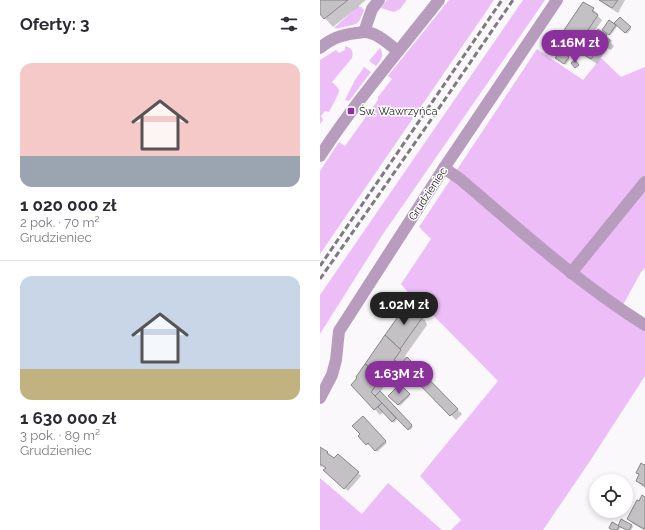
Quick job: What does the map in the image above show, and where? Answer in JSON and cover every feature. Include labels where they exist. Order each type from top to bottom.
[{"type":"street","points":[[364,32],[372,9],[379,0]]},
{"type":"street","points":[[320,156],[351,111],[439,0]]},
{"type":"street","name":"Grudzieniec","points":[[320,398],[332,375],[336,360],[339,331],[444,168],[557,0]]},
{"type":"street","points":[[320,48],[327,42],[341,35],[368,32],[375,35],[398,51]]},
{"type":"street","points":[[444,168],[460,179],[571,273],[620,309],[645,325]]},
{"type":"street","points":[[571,273],[645,182]]},
{"type":"shaded area","points":[[387,0],[406,1],[400,9],[394,12],[381,8]]},
{"type":"shaded area","points":[[449,0],[494,0],[320,254],[320,171],[339,142],[345,146],[392,79],[388,76]]},
{"type":"shaded area","points":[[523,0],[545,0],[383,234],[320,334],[320,295]]},
{"type":"shaded area","points":[[358,6],[364,10],[357,23],[340,28],[334,28]]},
{"type":"shaded area","points":[[345,46],[352,50],[352,58],[332,82],[337,87],[339,92],[329,112],[325,111],[321,116],[323,120],[320,124],[320,60],[336,50],[339,53],[345,50]]},
{"type":"shaded area","points":[[380,48],[382,53],[381,60],[376,66],[369,61]]},
{"type":"shaded area","points":[[537,49],[583,80],[601,58],[621,77],[645,67],[645,268],[641,272],[623,305],[645,319],[645,376],[543,530],[451,530],[461,520],[420,476],[498,381],[429,311],[430,309],[412,297],[401,284],[431,239],[419,227]]},
{"type":"shaded area","points":[[364,67],[371,72],[349,101],[345,100],[355,80]]},
{"type":"shaded area","points":[[320,478],[362,514],[388,483],[442,530],[320,530]]},
{"type":"building","points":[[320,0],[348,0],[324,19],[320,14]]},
{"type":"building","points":[[599,0],[618,0],[612,8]]},
{"type":"building","points":[[583,2],[594,8],[592,11],[598,15],[588,30],[595,34],[598,29],[607,35],[606,38],[610,40],[606,46],[602,44],[591,59],[571,47],[574,41],[562,33]]},
{"type":"building","points":[[620,17],[631,27],[625,33],[614,23]]},
{"type":"building","points":[[609,20],[616,25],[609,35],[602,30]]},
{"type":"building","points":[[561,51],[569,57],[564,64],[555,58]]},
{"type":"building","points":[[575,60],[579,65],[575,68],[571,63]]},
{"type":"building","points":[[407,304],[419,312],[422,318],[400,349],[385,335]]},
{"type":"building","points":[[385,335],[401,350],[394,360],[396,361],[392,367],[390,366],[382,377],[365,364]]},
{"type":"building","points":[[407,357],[458,409],[450,416],[418,383],[416,384],[414,381],[415,380],[400,365]]},
{"type":"building","points":[[365,364],[382,377],[371,392],[382,403],[374,410],[351,385]]},
{"type":"building","points":[[400,384],[410,394],[398,405],[388,396]]},
{"type":"building","points":[[380,391],[412,425],[408,430],[375,396]]},
{"type":"building","points":[[382,403],[396,418],[392,422],[378,407]]},
{"type":"building","points":[[363,416],[386,441],[375,451],[368,443],[366,445],[358,436],[360,434],[352,426]]},
{"type":"building","points":[[320,447],[334,458],[338,454],[359,472],[344,489],[323,470],[326,468],[320,464]]},
{"type":"building","points":[[641,463],[644,465],[645,464],[645,486],[636,481],[639,474],[636,473]]},
{"type":"building","points":[[642,495],[645,497],[644,529],[627,519],[633,518],[633,508],[637,500],[639,501]]},
{"type":"building","points":[[621,519],[632,525],[629,530],[618,526]]},
{"type":"building","points":[[612,522],[619,526],[617,530],[612,530],[609,528]]},
{"type":"railway","points":[[320,266],[502,0]]},
{"type":"railway","points":[[320,279],[513,0]]},
{"type":"place","name":"Św. Wawrzyńca","points":[[351,111]]}]
